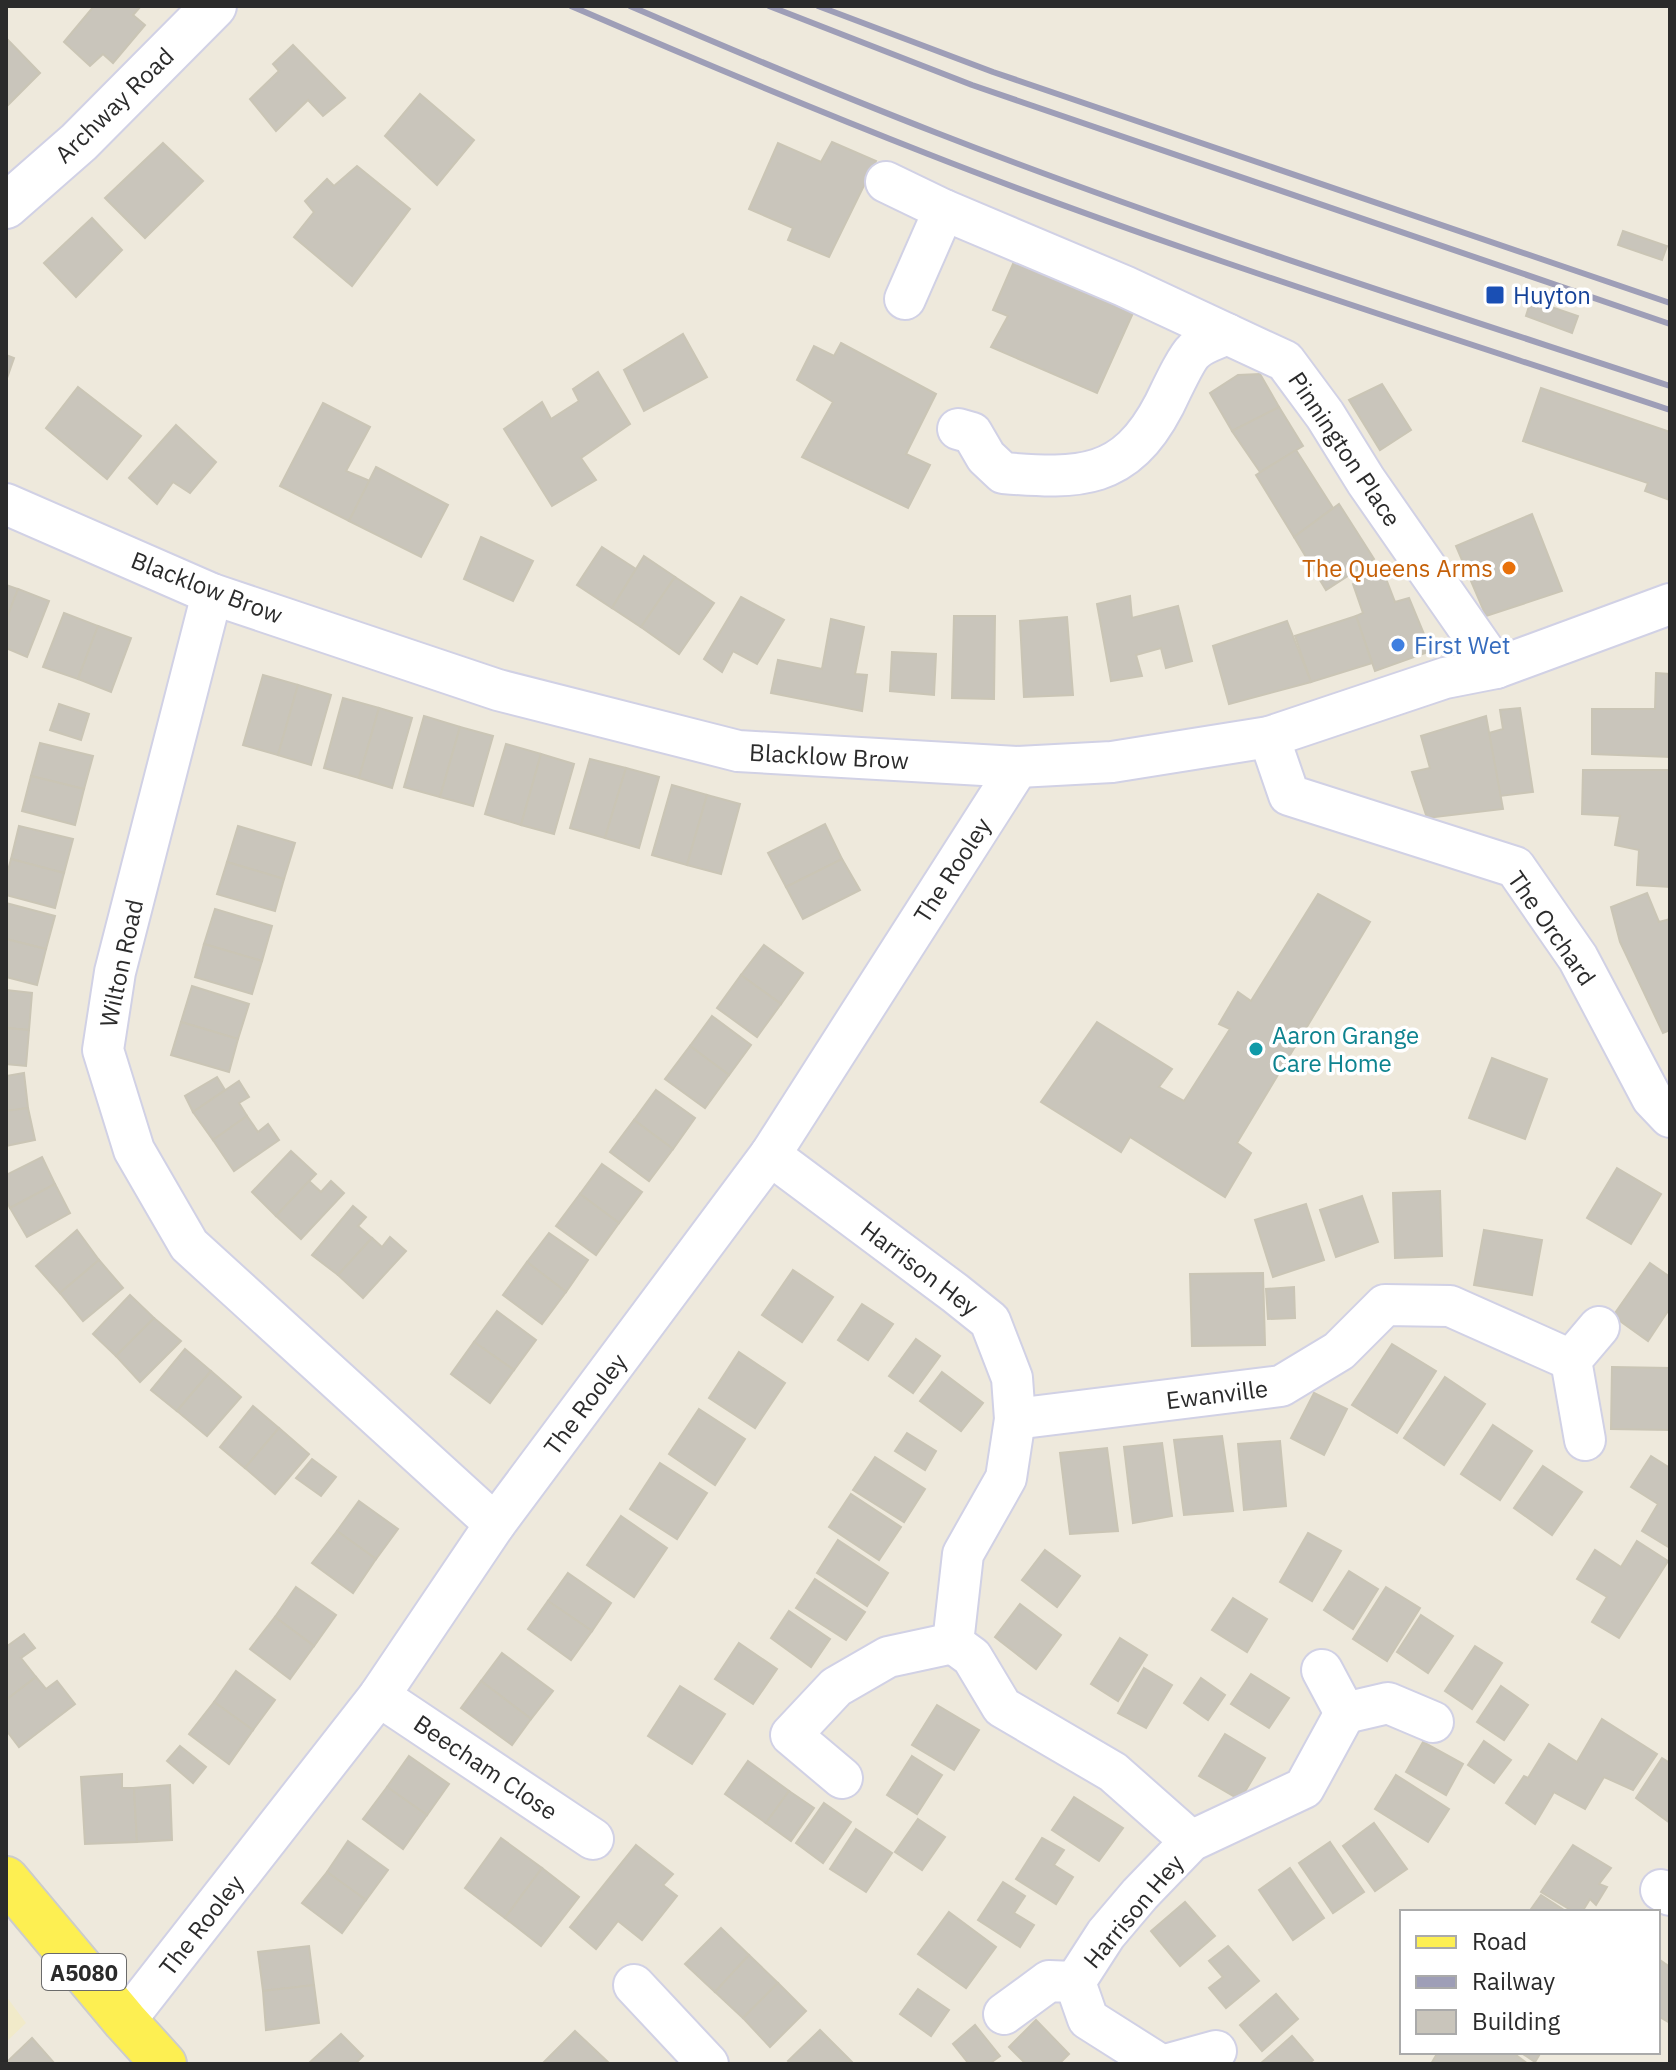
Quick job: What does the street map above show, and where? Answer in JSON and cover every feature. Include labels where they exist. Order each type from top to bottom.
[{"type":"main road","name":"Archway Road","points":[[8,204],[79,142],[211,7]]},
{"type":"main road","name":"A5080","points":[[6,1879],[164,2064]]},
{"type":"street","name":"Pinnington Place","points":[[886,182],[944,210],[1124,286],[1285,361],[1496,668]]},
{"type":"street","points":[[905,299],[944,210]]},
{"type":"street","points":[[958,429],[972,433],[986,457],[1003,473],[1051,477],[1103,468],[1119,461],[1146,437],[1194,351],[1227,334]]},
{"type":"street","name":"Blacklow Brow","points":[[6,504],[212,594],[498,690],[738,751],[1018,767],[1112,762],[1269,737],[1445,678],[1496,668],[1670,604]]},
{"type":"street","name":"Wilton Road","points":[[212,594],[115,972],[103,1050],[134,1150],[189,1245],[495,1524]]},
{"type":"street","name":"The Orchard","points":[[1269,737],[1289,795],[1515,867],[1578,958],[1652,1098],[1670,1117]]},
{"type":"street","name":"The Rooley","points":[[125,2021],[379,1696],[495,1524],[770,1155],[1018,767]]},
{"type":"street","name":"Harrison Hey","points":[[770,1155],[990,1321],[1012,1378],[1015,1419],[1006,1478],[963,1554],[953,1643],[972,1657],[1002,1707],[1113,1772],[1191,1841]]},
{"type":"street","name":"Ewanville","points":[[1015,1419],[1281,1386],[1339,1351],[1385,1305],[1450,1306],[1571,1360]]},
{"type":"street","points":[[1585,1440],[1571,1360],[1599,1327]]},
{"type":"street","points":[[842,1778],[791,1735],[836,1687],[888,1657],[953,1643]]},
{"type":"street","points":[[1322,1670],[1345,1713],[1388,1703],[1433,1722]]},
{"type":"street","name":"Beecham Close","points":[[379,1696],[593,1839]]},
{"type":"street","name":"Harrison Hey","points":[[1075,1982],[1106,1934],[1191,1841],[1304,1788],[1345,1713]]},
{"type":"street","name":"Harrison Hey","points":[[1004,2014],[1049,1981],[1075,1982]]},
{"type":"street","name":"Harrison Hey","points":[[1075,1982],[1088,2019],[1159,2064]]},
{"type":"street","points":[[634,1985],[708,2064]]},
{"type":"street","points":[[1169,2064],[1216,2051]]},
{"type":"shaded area","points":[[6,1996],[26,2023],[6,2042]]},
{"type":"building","points":[[94,6],[141,6],[133,15],[145,25],[113,63],[103,54],[90,66],[64,42]]},
{"type":"building","points":[[6,38],[40,73],[6,107]]},
{"type":"building","points":[[293,45],[345,98],[323,116],[308,100],[276,131],[250,99],[279,71],[273,64]]},
{"type":"building","points":[[420,94],[474,140],[437,185],[385,136]]},
{"type":"building","points":[[832,142],[876,161],[829,257],[788,240],[793,228],[749,209],[778,143],[821,162]]},
{"type":"building","points":[[163,143],[203,181],[145,238],[105,198]]},
{"type":"building","points":[[357,166],[410,209],[352,286],[294,237],[314,212],[305,201],[327,179],[334,186]]},
{"type":"building","points":[[92,218],[122,250],[76,297],[44,263]]},
{"type":"building","points":[[1623,231],[1667,246],[1662,260],[1618,245]]},
{"type":"building","points":[[1016,257],[1133,313],[1097,393],[991,347],[1008,316],[993,310]]},
{"type":"building","points":[[1531,300],[1578,316],[1572,333],[1526,316]]},
{"type":"building","points":[[683,334],[707,377],[644,411],[624,370]]},
{"type":"building","points":[[841,343],[936,394],[906,454],[930,465],[908,508],[802,457],[833,402],[797,380],[814,346],[834,356]]},
{"type":"building","points":[[6,355],[14,358],[6,381]]},
{"type":"building","points":[[598,372],[630,424],[581,458],[596,480],[552,506],[504,429],[542,402],[551,419],[579,401],[573,389]]},
{"type":"building","points":[[1260,374],[1279,407],[1232,431],[1210,393],[1238,375]]},
{"type":"building","points":[[1382,384],[1411,430],[1380,450],[1349,400]]},
{"type":"building","points":[[78,387],[141,436],[107,479],[46,428]]},
{"type":"building","points":[[1541,388],[1670,432],[1670,500],[1645,491],[1648,483],[1523,441]]},
{"type":"building","points":[[323,403],[370,427],[346,471],[370,481],[349,521],[280,486]]},
{"type":"building","points":[[1279,407],[1303,446],[1260,472],[1232,431]]},
{"type":"building","points":[[176,425],[216,462],[190,493],[173,482],[157,504],[129,478]]},
{"type":"building","points":[[1296,450],[1333,508],[1294,537],[1256,475]]},
{"type":"building","points":[[376,467],[448,505],[421,557],[349,521]]},
{"type":"building","points":[[1339,504],[1374,559],[1326,590],[1294,537]]},
{"type":"building","name":"The Queens Arms","points":[[1532,514],[1562,591],[1486,616],[1456,546]]},
{"type":"building","points":[[481,537],[533,561],[513,601],[464,579]]},
{"type":"building","points":[[602,547],[636,569],[612,608],[577,585]]},
{"type":"building","points":[[644,556],[675,577],[641,627],[612,608]]},
{"type":"building","points":[[1383,571],[1395,602],[1409,598],[1431,651],[1375,671],[1356,616],[1363,613],[1353,584]]},
{"type":"building","points":[[675,577],[714,603],[679,654],[641,627]]},
{"type":"building","points":[[6,585],[18,589],[6,620]]},
{"type":"building","points":[[18,589],[49,601],[27,657],[6,648],[6,620]]},
{"type":"building","points":[[1130,596],[1132,618],[1178,606],[1192,661],[1166,668],[1161,648],[1136,655],[1142,676],[1111,681],[1097,604]]},
{"type":"building","points":[[741,597],[784,620],[757,664],[733,651],[722,672],[704,659]]},
{"type":"building","points":[[64,613],[98,626],[78,679],[43,667]]},
{"type":"building","points":[[954,616],[995,616],[994,699],[952,698]]},
{"type":"building","points":[[1356,616],[1372,663],[1311,682],[1295,636]]},
{"type":"building","points":[[1067,617],[1073,695],[1024,697],[1020,621]]},
{"type":"building","points":[[831,619],[864,627],[855,674],[867,675],[862,711],[771,693],[778,660],[822,669]]},
{"type":"building","points":[[1287,621],[1311,682],[1229,704],[1213,646]]},
{"type":"building","points":[[98,626],[131,638],[111,692],[78,679]]},
{"type":"building","points":[[892,652],[936,654],[934,695],[890,691]]},
{"type":"building","points":[[1656,673],[1670,674],[1670,757],[1592,754],[1592,709],[1655,709]]},
{"type":"building","points":[[263,675],[298,685],[278,755],[243,745]]},
{"type":"building","points":[[298,685],[331,695],[311,765],[278,755]]},
{"type":"building","points":[[343,698],[379,708],[359,778],[324,768]]},
{"type":"building","points":[[59,704],[89,714],[81,740],[50,730]]},
{"type":"building","points":[[379,708],[412,718],[392,788],[359,778]]},
{"type":"building","points":[[1520,708],[1533,792],[1500,796],[1489,733],[1503,729],[1500,710]]},
{"type":"building","points":[[424,716],[460,727],[440,797],[404,787]]},
{"type":"building","points":[[1486,716],[1503,809],[1427,818],[1412,772],[1430,768],[1421,736]]},
{"type":"building","points":[[460,727],[493,736],[473,806],[440,797]]},
{"type":"building","points":[[40,743],[93,756],[84,789],[31,776]]},
{"type":"building","points":[[506,744],[541,754],[521,825],[485,814]]},
{"type":"building","points":[[541,754],[574,764],[554,834],[521,825]]},
{"type":"building","points":[[590,759],[626,768],[605,838],[570,828]]},
{"type":"building","points":[[626,768],[659,777],[639,848],[605,838]]},
{"type":"building","points":[[1583,770],[1670,770],[1670,887],[1637,885],[1639,850],[1615,845],[1620,816],[1582,814]]},
{"type":"building","points":[[31,776],[84,789],[75,825],[22,811]]},
{"type":"building","points":[[672,785],[707,795],[687,865],[652,855]]},
{"type":"building","points":[[707,795],[740,804],[721,874],[687,865]]},
{"type":"building","points":[[825,824],[842,859],[786,887],[768,853]]},
{"type":"building","points":[[19,826],[73,839],[64,873],[11,859]]},
{"type":"building","points":[[238,826],[295,843],[284,879],[227,862]]},
{"type":"building","points":[[11,859],[64,873],[55,908],[6,895]]},
{"type":"building","points":[[842,859],[860,890],[803,919],[786,887]]},
{"type":"building","points":[[227,862],[284,879],[275,911],[217,894]]},
{"type":"building","points":[[1647,893],[1659,922],[1670,919],[1670,1030],[1663,1033],[1620,942],[1611,907]]},
{"type":"building","name":"Aaron Grange Care Home","points":[[1318,894],[1370,922],[1237,1143],[1251,1153],[1225,1197],[1130,1137],[1121,1152],[1041,1102],[1097,1022],[1172,1069],[1159,1087],[1184,1101],[1230,1029],[1219,1024],[1238,992],[1251,1001]]},
{"type":"building","points":[[6,903],[55,916],[46,949],[6,939]]},
{"type":"building","points":[[215,909],[272,926],[262,961],[204,944]]},
{"type":"building","points":[[6,939],[46,949],[37,985],[6,977]]},
{"type":"building","points":[[204,944],[262,961],[252,994],[195,977]]},
{"type":"building","points":[[764,945],[803,973],[781,1004],[741,975]]},
{"type":"building","points":[[741,975],[781,1004],[757,1037],[717,1008]]},
{"type":"building","points":[[192,986],[249,1004],[238,1039],[181,1022]]},
{"type":"building","points":[[6,990],[32,993],[29,1030],[6,1028]]},
{"type":"building","points":[[712,1016],[751,1045],[729,1075],[690,1046]]},
{"type":"building","points":[[181,1022],[238,1039],[229,1072],[171,1055]]},
{"type":"building","points":[[6,1028],[29,1030],[26,1066],[6,1064]]},
{"type":"building","points":[[690,1046],[729,1075],[705,1108],[665,1079]]},
{"type":"building","points":[[1492,1058],[1547,1079],[1525,1139],[1469,1118]]},
{"type":"building","points":[[24,1073],[28,1108],[6,1111],[6,1076]]},
{"type":"building","points":[[217,1077],[225,1090],[193,1112],[185,1096]]},
{"type":"building","points":[[239,1081],[249,1097],[239,1103],[247,1116],[213,1140],[193,1112]]},
{"type":"building","points":[[656,1090],[695,1118],[673,1149],[634,1120]]},
{"type":"building","points":[[28,1108],[35,1140],[6,1146],[6,1111]]},
{"type":"building","points":[[247,1116],[258,1132],[268,1124],[279,1140],[234,1171],[213,1140]]},
{"type":"building","points":[[634,1120],[673,1149],[649,1181],[610,1152]]},
{"type":"building","points":[[291,1151],[316,1174],[276,1216],[252,1192]]},
{"type":"building","points":[[42,1157],[55,1184],[10,1208],[6,1200],[6,1175]]},
{"type":"building","points":[[602,1164],[642,1192],[619,1223],[580,1194]]},
{"type":"building","points":[[1617,1168],[1661,1194],[1631,1244],[1587,1218]]},
{"type":"building","points":[[309,1181],[321,1192],[331,1181],[344,1193],[301,1239],[276,1216]]},
{"type":"building","points":[[55,1184],[70,1213],[27,1237],[10,1208]]},
{"type":"building","points":[[1440,1191],[1442,1256],[1395,1258],[1393,1193]]},
{"type":"building","points":[[580,1194],[619,1223],[596,1255],[556,1226]]},
{"type":"building","points":[[1362,1196],[1378,1242],[1336,1257],[1320,1210]]},
{"type":"building","points":[[1306,1204],[1324,1260],[1273,1277],[1255,1220]]},
{"type":"building","points":[[353,1206],[366,1217],[358,1226],[372,1238],[338,1275],[312,1255]]},
{"type":"building","points":[[77,1230],[99,1260],[60,1293],[36,1266]]},
{"type":"building","points":[[1484,1230],[1542,1240],[1532,1295],[1474,1285]]},
{"type":"building","points":[[549,1233],[588,1260],[566,1292],[527,1262]]},
{"type":"building","points":[[390,1237],[406,1251],[363,1298],[338,1275],[372,1238],[382,1247]]},
{"type":"building","points":[[99,1260],[123,1288],[83,1321],[60,1293]]},
{"type":"building","points":[[527,1262],[566,1292],[542,1324],[503,1295]]},
{"type":"building","points":[[1650,1263],[1670,1277],[1670,1308],[1648,1341],[1613,1316]]},
{"type":"building","points":[[793,1270],[833,1297],[802,1342],[762,1315]]},
{"type":"building","points":[[1263,1273],[1265,1345],[1192,1346],[1190,1274]]},
{"type":"building","points":[[1294,1287],[1295,1318],[1268,1319],[1266,1289]]},
{"type":"building","points":[[130,1295],[154,1318],[116,1356],[93,1334]]},
{"type":"building","points":[[862,1304],[893,1324],[868,1360],[838,1340]]},
{"type":"building","points":[[497,1311],[536,1340],[514,1370],[474,1342]]},
{"type":"building","points":[[154,1318],[181,1341],[140,1382],[116,1356]]},
{"type":"building","points":[[916,1339],[940,1356],[913,1393],[889,1376]]},
{"type":"building","points":[[474,1342],[514,1370],[490,1403],[451,1374]]},
{"type":"building","points":[[1392,1344],[1436,1371],[1397,1433],[1352,1405]]},
{"type":"building","points":[[185,1349],[211,1371],[177,1411],[151,1390]]},
{"type":"building","points":[[739,1352],[785,1383],[755,1428],[709,1398]]},
{"type":"building","points":[[1612,1367],[1670,1368],[1670,1430],[1611,1429]]},
{"type":"building","points":[[211,1371],[241,1397],[207,1436],[177,1411]]},
{"type":"building","points":[[942,1372],[983,1403],[961,1431],[920,1401]]},
{"type":"building","points":[[1445,1377],[1485,1404],[1444,1465],[1404,1438]]},
{"type":"building","points":[[1314,1393],[1347,1409],[1324,1455],[1291,1438]]},
{"type":"building","points":[[253,1406],[279,1428],[245,1468],[220,1447]]},
{"type":"building","points":[[699,1409],[745,1439],[715,1485],[669,1454]]},
{"type":"building","points":[[1493,1425],[1532,1451],[1500,1500],[1461,1474]]},
{"type":"building","points":[[279,1428],[309,1454],[275,1494],[245,1468]]},
{"type":"building","points":[[907,1433],[936,1451],[925,1470],[895,1451]]},
{"type":"building","points":[[1222,1436],[1233,1511],[1184,1515],[1174,1440]]},
{"type":"building","points":[[1280,1441],[1286,1506],[1244,1510],[1238,1444]]},
{"type":"building","points":[[1162,1443],[1172,1516],[1133,1523],[1124,1447]]},
{"type":"building","points":[[1107,1448],[1118,1531],[1070,1534],[1060,1453]]},
{"type":"building","points":[[1651,1456],[1670,1468],[1670,1548],[1642,1531],[1658,1504],[1631,1487]]},
{"type":"building","points":[[875,1457],[925,1489],[904,1522],[853,1490]]},
{"type":"building","points":[[312,1459],[336,1477],[321,1496],[296,1478]]},
{"type":"building","points":[[660,1463],[707,1493],[677,1539],[630,1509]]},
{"type":"building","points":[[1543,1466],[1582,1492],[1552,1535],[1514,1508]]},
{"type":"building","points":[[851,1494],[901,1527],[879,1560],[829,1527]]},
{"type":"building","points":[[359,1501],[398,1529],[376,1559],[337,1531]]},
{"type":"building","points":[[621,1516],[667,1548],[634,1597],[587,1565]]},
{"type":"building","points":[[337,1531],[376,1559],[353,1593],[312,1563]]},
{"type":"building","points":[[1308,1533],[1341,1551],[1312,1601],[1280,1582]]},
{"type":"building","points":[[838,1540],[888,1573],[867,1606],[817,1573]]},
{"type":"building","points":[[1637,1541],[1668,1561],[1619,1638],[1592,1622],[1607,1597],[1577,1579],[1595,1550],[1621,1567]]},
{"type":"building","points":[[1045,1550],[1080,1576],[1057,1607],[1022,1580]]},
{"type":"building","points":[[1349,1571],[1378,1589],[1353,1629],[1324,1610]]},
{"type":"building","points":[[568,1573],[611,1603],[592,1631],[548,1601]]},
{"type":"building","points":[[815,1579],[865,1612],[846,1640],[796,1608]]},
{"type":"building","points":[[296,1587],[336,1615],[314,1646],[275,1617]]},
{"type":"building","points":[[1386,1587],[1420,1608],[1387,1661],[1353,1639]]},
{"type":"building","points":[[1233,1598],[1267,1619],[1247,1652],[1212,1630]]},
{"type":"building","points":[[548,1601],[592,1631],[571,1660],[528,1629]]},
{"type":"building","points":[[1020,1604],[1061,1635],[1036,1669],[995,1637]]},
{"type":"building","points":[[789,1611],[830,1639],[811,1667],[771,1638]]},
{"type":"building","points":[[1421,1615],[1453,1636],[1428,1673],[1397,1652]]},
{"type":"building","points":[[275,1617],[314,1646],[290,1679],[250,1649]]},
{"type":"building","points":[[24,1634],[35,1648],[21,1658],[36,1677],[6,1700],[6,1647]]},
{"type":"building","points":[[1120,1638],[1147,1655],[1118,1701],[1091,1684]]},
{"type":"building","points":[[739,1643],[777,1669],[753,1704],[715,1679]]},
{"type":"building","points":[[1475,1646],[1502,1663],[1472,1709],[1445,1691]]},
{"type":"building","points":[[502,1653],[553,1691],[531,1719],[481,1681]]},
{"type":"building","points":[[1144,1668],[1172,1685],[1146,1728],[1118,1713]]},
{"type":"building","points":[[236,1671],[275,1700],[253,1730],[214,1702]]},
{"type":"building","points":[[1251,1674],[1289,1698],[1269,1728],[1231,1704]]},
{"type":"building","points":[[36,1677],[46,1689],[57,1681],[75,1704],[19,1747],[6,1730],[6,1700]]},
{"type":"building","points":[[1201,1678],[1225,1695],[1208,1720],[1184,1703]]},
{"type":"building","points":[[481,1681],[531,1719],[512,1745],[461,1708]]},
{"type":"building","points":[[680,1686],[725,1714],[692,1764],[648,1736]]},
{"type":"building","points":[[1501,1686],[1528,1705],[1504,1740],[1477,1722]]},
{"type":"building","points":[[214,1702],[253,1730],[229,1764],[189,1734]]},
{"type":"building","points":[[937,1705],[979,1730],[954,1770],[912,1745]]},
{"type":"building","points":[[1602,1719],[1657,1754],[1633,1790],[1604,1777],[1585,1809],[1554,1792],[1535,1824],[1506,1803],[1524,1776],[1528,1778],[1549,1744],[1577,1762]]},
{"type":"building","points":[[1225,1734],[1265,1758],[1240,1800],[1199,1776]]},
{"type":"building","points":[[1484,1741],[1511,1760],[1494,1783],[1468,1765]]},
{"type":"building","points":[[1423,1742],[1463,1764],[1446,1795],[1406,1772]]},
{"type":"building","points":[[180,1746],[206,1767],[193,1783],[167,1761]]},
{"type":"building","points":[[409,1756],[449,1784],[427,1815],[387,1787]]},
{"type":"building","points":[[912,1756],[942,1775],[917,1814],[887,1795]]},
{"type":"building","points":[[1662,1758],[1670,1763],[1670,1823],[1636,1798]]},
{"type":"building","points":[[748,1761],[789,1791],[766,1823],[725,1794]]},
{"type":"building","points":[[122,1774],[122,1788],[134,1788],[137,1842],[85,1844],[81,1777]]},
{"type":"building","points":[[1396,1775],[1449,1809],[1428,1842],[1375,1809]]},
{"type":"building","points":[[170,1785],[172,1840],[137,1842],[134,1788]]},
{"type":"building","points":[[387,1787],[427,1815],[403,1849],[363,1819]]},
{"type":"building","points":[[789,1791],[814,1808],[791,1841],[766,1823]]},
{"type":"building","points":[[1074,1797],[1123,1828],[1099,1861],[1052,1830]]},
{"type":"building","points":[[824,1803],[851,1822],[823,1863],[796,1843]]},
{"type":"building","points":[[918,1819],[945,1837],[922,1870],[895,1852]]},
{"type":"building","points":[[1374,1823],[1407,1869],[1375,1891],[1343,1846]]},
{"type":"building","points":[[856,1829],[892,1853],[866,1892],[830,1869]]},
{"type":"building","points":[[501,1838],[542,1868],[505,1918],[465,1888]]},
{"type":"building","points":[[1042,1838],[1064,1850],[1054,1865],[1073,1877],[1056,1904],[1016,1879]]},
{"type":"building","points":[[348,1841],[388,1870],[366,1900],[327,1872]]},
{"type":"building","points":[[1330,1842],[1364,1892],[1333,1913],[1299,1863]]},
{"type":"building","points":[[636,1845],[673,1874],[663,1885],[677,1896],[642,1940],[618,1921],[596,1949],[570,1927]]},
{"type":"building","points":[[1573,1845],[1611,1868],[1599,1884],[1607,1887],[1596,1905],[1590,1899],[1583,1910],[1571,1910],[1541,1892]]},
{"type":"building","points":[[542,1868],[579,1897],[541,1946],[505,1918]]},
{"type":"building","points":[[1290,1868],[1324,1918],[1293,1940],[1259,1890]]},
{"type":"building","points":[[327,1872],[366,1900],[342,1933],[302,1903]]},
{"type":"building","points":[[1003,1882],[1025,1896],[1014,1913],[1034,1925],[1020,1947],[978,1920]]},
{"type":"building","points":[[1541,1895],[1564,1910],[1530,1910]]},
{"type":"building","points":[[1185,1902],[1215,1936],[1180,1966],[1151,1931]]},
{"type":"building","points":[[949,1912],[996,1947],[966,1988],[918,1954]]},
{"type":"building","points":[[721,1928],[749,1955],[715,1992],[685,1964]]},
{"type":"building","points":[[309,1946],[314,1985],[263,1991],[258,1952]]},
{"type":"building","points":[[1228,1946],[1259,1981],[1226,2008],[1209,1988],[1223,1977],[1209,1961]]},
{"type":"building","points":[[749,1955],[778,1983],[743,2018],[715,1992]]},
{"type":"building","points":[[1660,1960],[1670,1967],[1670,2023],[1660,2017]]},
{"type":"building","points":[[778,1983],[806,2011],[770,2047],[743,2018]]},
{"type":"building","points":[[314,1985],[319,2023],[266,2030],[263,1991]]},
{"type":"building","points":[[918,1989],[949,2010],[931,2036],[900,2014]]},
{"type":"building","points":[[1276,1994],[1298,2019],[1262,2051],[1240,2025]]},
{"type":"building","points":[[1036,2020],[1069,2054],[1059,2064],[1026,2064],[1009,2047]]},
{"type":"building","points":[[975,2025],[1000,2056],[989,2064],[969,2064],[953,2044]]},
{"type":"building","points":[[820,2030],[851,2064],[791,2064],[788,2061]]},
{"type":"building","points":[[575,2031],[608,2062],[606,2064],[544,2062]]},
{"type":"building","points":[[341,2034],[363,2056],[355,2064],[308,2064]]},
{"type":"building","points":[[1292,2036],[1313,2060],[1308,2064],[1260,2064]]},
{"type":"building","points":[[32,2038],[55,2064],[6,2064],[6,2063]]},
{"type":"building","points":[[1437,2054],[1515,2054],[1528,2064],[1431,2064]]},
{"type":"building","points":[[1523,2054],[1540,2054],[1535,2062]]},
{"type":"railway","points":[[571,6],[793,100],[1111,223],[1670,410]]},
{"type":"railway","points":[[630,6],[1028,168],[1302,264],[1670,386]]},
{"type":"railway","points":[[769,6],[972,85],[1670,324]]},
{"type":"railway","points":[[818,6],[993,72],[1670,303]]},
{"type":"place","name":"Huyton","points":[[1495,295]]},
{"type":"place","name":"The Queens Arms","points":[[1509,568]]},
{"type":"place","name":"First Wet","points":[[1398,645]]},
{"type":"place","name":"Aaron Grange Care Home","points":[[1256,1049]]}]
